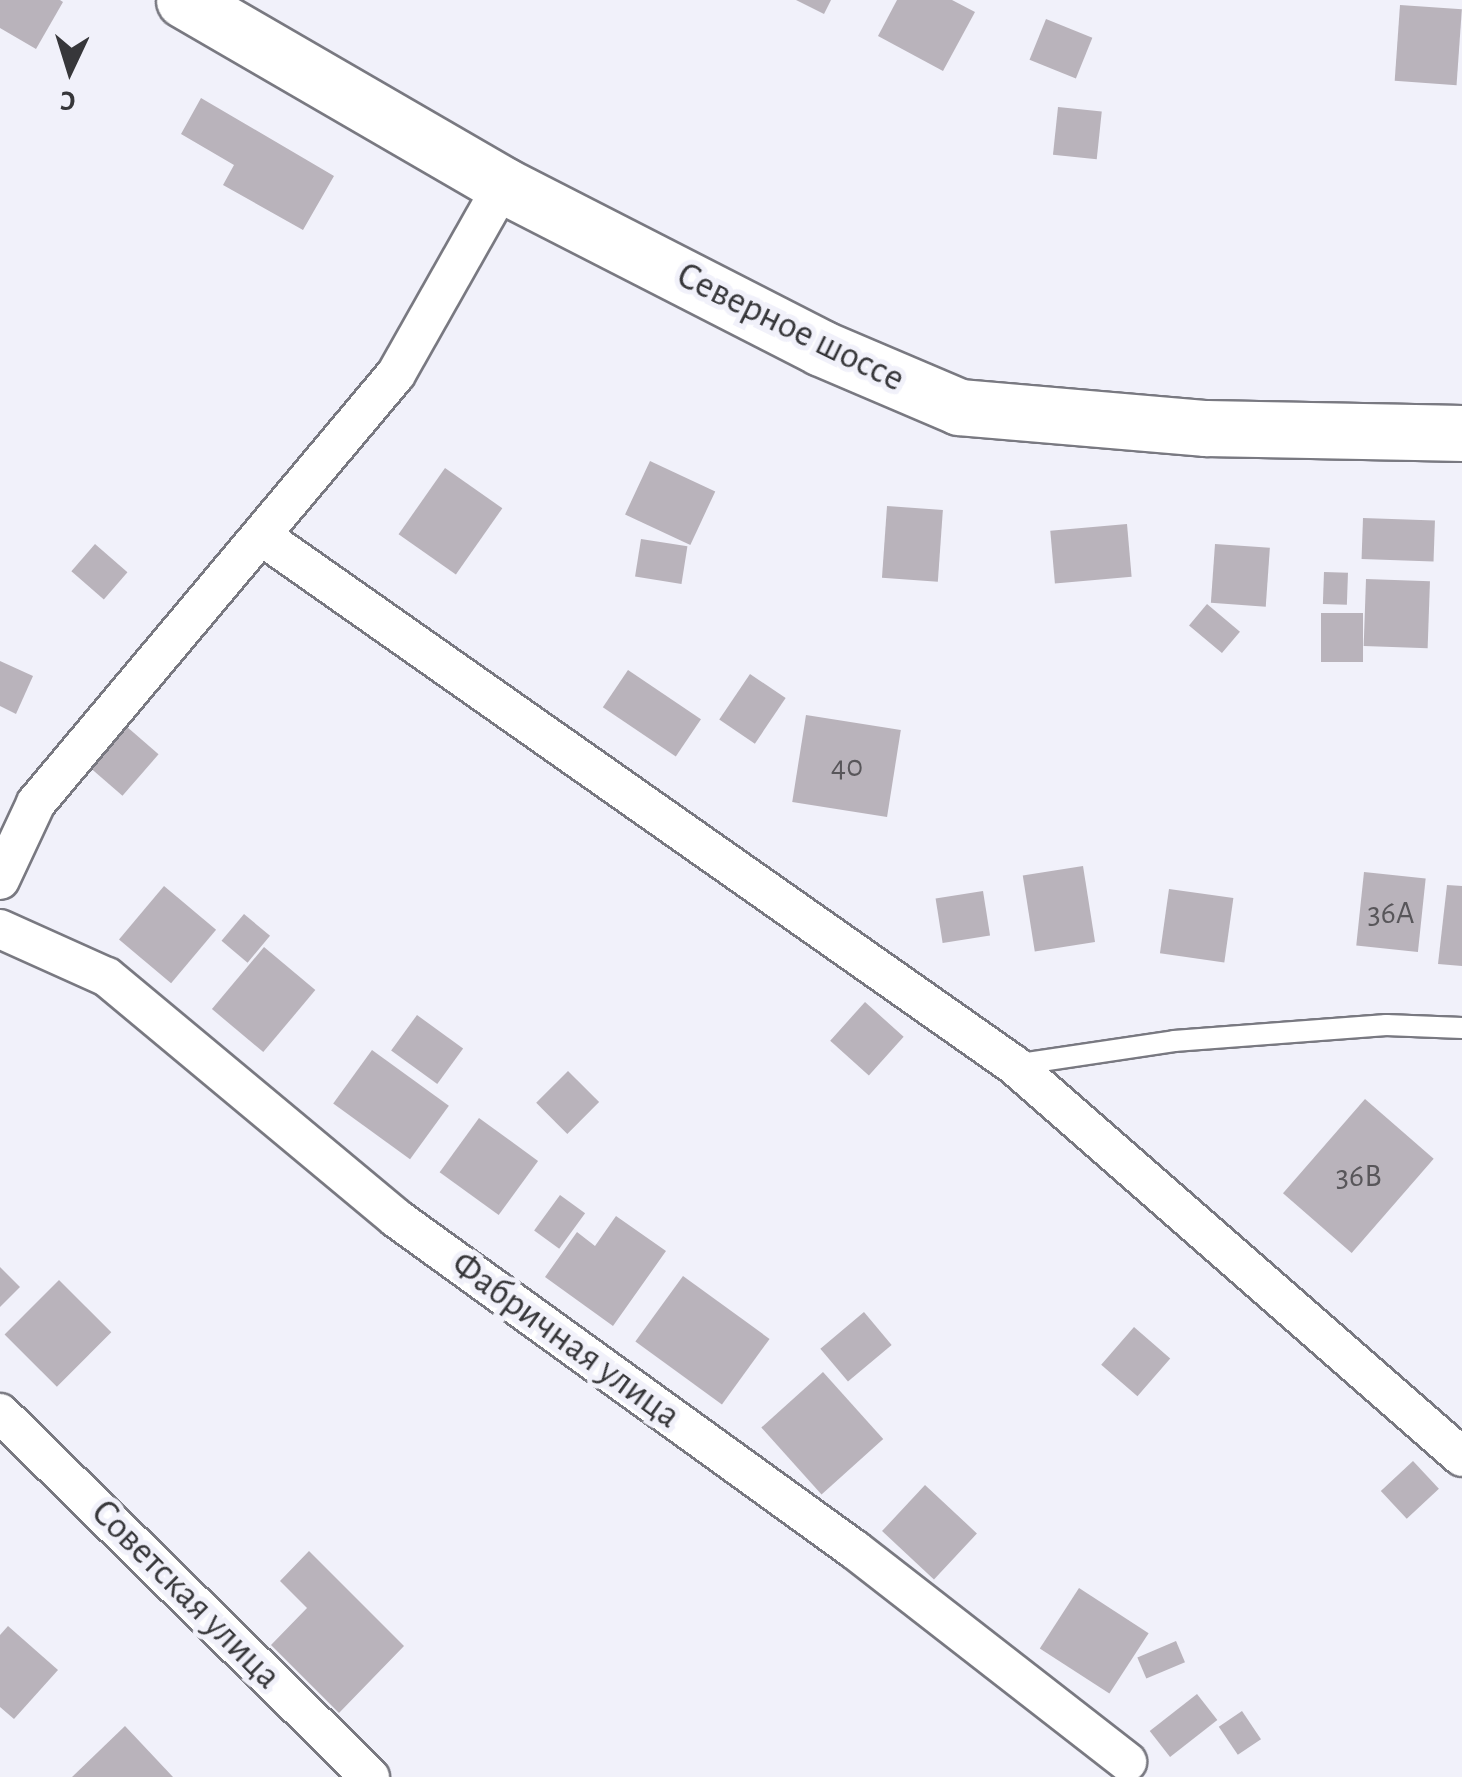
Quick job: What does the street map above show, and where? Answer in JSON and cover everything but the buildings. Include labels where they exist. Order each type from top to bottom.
[{"type":"main road","name":"Северное шоссе","points":[[184,0],[503,185],[821,348],[959,407],[1206,428],[1462,433]]},
{"type":"street","points":[[0,880],[36,803],[264,537],[396,374],[503,185]]},
{"type":"street","points":[[264,537],[1014,1065],[1462,1457]]},
{"type":"street","name":"Фабричная улица","points":[[0,929],[107,977],[396,1218],[856,1550],[1127,1762]]},
{"type":"street","name":"Советская улица","points":[[0,1413],[370,1777]]},
{"type":"lane","points":[[1014,1065],[1193,1040],[1462,1028]]}]
